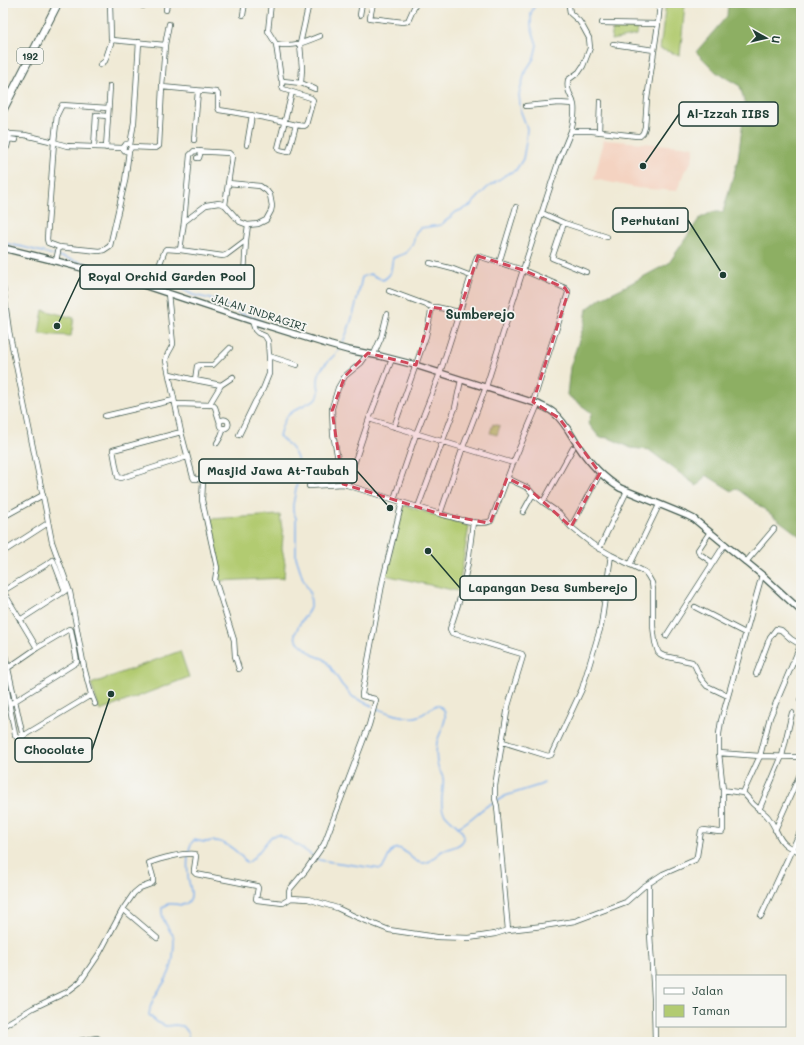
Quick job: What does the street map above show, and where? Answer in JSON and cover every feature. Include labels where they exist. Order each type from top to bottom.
[{"type":"main road","name":"192","points":[[3,110],[58,3]]},
{"type":"street","points":[[100,65],[105,61],[112,40],[110,3]]},
{"type":"street","points":[[166,10],[167,3]]},
{"type":"street","points":[[243,15],[244,3]]},
{"type":"street","points":[[162,87],[217,93],[219,110],[305,126],[313,100],[283,89],[276,44],[268,32],[271,3],[265,3]]},
{"type":"street","points":[[301,83],[302,68],[300,44],[309,3]]},
{"type":"street","points":[[360,16],[362,3]]},
{"type":"street","points":[[373,3],[370,18],[403,22],[408,21],[416,3]]},
{"type":"street","points":[[440,514],[486,387],[559,160],[571,131],[574,104],[569,95],[568,80],[579,72],[584,66],[590,51],[590,41],[579,21],[570,13],[570,3]]},
{"type":"street","points":[[571,131],[637,136],[640,136],[643,133],[645,127],[647,99],[660,3]]},
{"type":"street","points":[[602,22],[658,24]]},
{"type":"street","points":[[130,148],[156,148],[159,146],[165,44],[169,24]]},
{"type":"street","points":[[276,44],[285,46],[300,44],[320,36]]},
{"type":"street","points":[[112,40],[165,44]]},
{"type":"street","points":[[108,108],[62,105],[57,115],[52,160],[47,239],[48,243],[59,248],[102,251],[108,248],[111,243],[125,181],[134,122],[139,42]]},
{"type":"street","points":[[613,44],[654,50]]},
{"type":"street","points":[[282,80],[301,83],[315,89]]},
{"type":"street","points":[[106,148],[110,86]]},
{"type":"street","points":[[194,140],[198,91]]},
{"type":"street","points":[[292,92],[278,148],[279,150],[289,151],[296,125]]},
{"type":"street","points":[[599,132],[600,102]]},
{"type":"street","points":[[526,106],[559,103],[574,104]]},
{"type":"street","points":[[94,147],[96,115],[107,116]]},
{"type":"street","points":[[247,145],[252,115]]},
{"type":"street","points":[[3,130],[9,137],[16,140]]},
{"type":"street","points":[[9,137],[25,135],[67,146],[106,148],[123,148],[124,145],[128,143],[130,148]]},
{"type":"street","points":[[3,149],[7,147],[9,137]]},
{"type":"street","points":[[180,250],[190,155],[194,151],[231,154],[232,156],[225,205]]},
{"type":"street","points":[[197,158],[199,158],[201,151]]},
{"type":"street","points":[[184,222],[206,205],[219,203],[225,205],[238,221],[248,225],[258,224],[266,220],[272,206],[270,195],[267,191],[260,186],[228,182]]},
{"type":"street","points":[[499,263],[516,207]]},
{"type":"street","points":[[542,212],[564,223],[607,237]]},
{"type":"street","points":[[564,223],[552,258],[586,272]]},
{"type":"street","points":[[244,275],[248,225]]},
{"type":"street","points":[[152,285],[163,252],[166,249],[223,256],[246,240]]},
{"type":"street","points":[[3,248],[3,271]]},
{"type":"street","name":"JALAN INDRAGIRI","points":[[3,248],[56,259],[152,285],[168,293],[330,345],[415,365],[536,403],[553,412],[559,418],[600,473],[614,484],[659,505],[688,516],[710,532],[762,575],[801,611]]},
{"type":"street","points":[[56,259],[59,248]]},
{"type":"street","points":[[309,486],[345,485],[440,514],[472,522],[488,523],[491,521],[536,403],[568,293],[565,288],[523,270],[478,256],[477,257],[440,373],[416,434],[394,499]]},
{"type":"street","points":[[430,263],[453,269],[470,276]]},
{"type":"street","points":[[3,287],[9,331],[52,542],[70,592],[84,667],[91,695],[96,704]]},
{"type":"street","points":[[389,291],[432,307],[459,312]]},
{"type":"street","points":[[168,293],[173,340],[166,359],[181,432],[194,478],[203,481],[202,500],[217,568],[215,580],[234,640],[235,656],[239,669]]},
{"type":"street","points":[[394,427],[426,336],[432,307]]},
{"type":"street","points":[[345,485],[333,434],[332,408],[338,388],[345,376],[371,354],[381,338],[387,314]]},
{"type":"street","points":[[239,435],[254,402],[263,389],[270,372],[268,341],[265,336],[255,330],[252,321]]},
{"type":"street","points":[[195,380],[198,365],[213,365],[230,348]]},
{"type":"street","points":[[268,356],[297,365]]},
{"type":"street","points":[[345,485],[392,360]]},
{"type":"street","points":[[170,374],[222,385]]},
{"type":"street","points":[[209,405],[222,385],[233,377]]},
{"type":"street","points":[[418,507],[455,408],[461,380]]},
{"type":"street","points":[[104,416],[175,402],[213,405],[221,426],[224,428]]},
{"type":"street","points":[[369,419],[513,463]]},
{"type":"street","points":[[217,443],[224,428],[228,425],[228,422],[225,420],[220,422]]},
{"type":"street","points":[[181,432],[113,450],[118,477],[121,478],[188,457]]},
{"type":"street","points":[[543,502],[573,448]]},
{"type":"street","points":[[571,527],[600,473]]},
{"type":"street","points":[[507,478],[528,488],[533,494],[559,513],[571,527],[599,549],[644,572],[652,583],[653,626],[658,652],[664,656],[692,662],[701,679],[707,686],[728,696]]},
{"type":"street","points":[[599,549],[627,491]]},
{"type":"street","points":[[523,512],[533,494]]},
{"type":"street","points":[[3,518],[43,495]]},
{"type":"street","points":[[3,1026],[33,1008],[67,992],[80,982],[99,954],[123,909],[137,891],[153,882],[149,863],[183,854],[196,854],[194,872],[196,874],[255,885],[258,888],[257,900],[283,903],[288,898],[290,889],[312,863],[324,844],[370,725],[376,699],[362,696],[362,694],[383,579],[402,502]]},
{"type":"street","points":[[630,565],[659,505]]},
{"type":"street","points":[[472,522],[468,563],[461,595],[450,629],[452,633],[523,655],[517,680],[508,706],[495,786],[495,801],[508,930]]},
{"type":"street","points":[[3,552],[48,523]]},
{"type":"street","points":[[746,562],[774,529]]},
{"type":"street","points":[[710,532],[698,550],[700,554],[713,563]]},
{"type":"street","points":[[666,636],[725,544]]},
{"type":"street","points":[[503,742],[548,756],[551,755],[582,689],[601,626],[610,555]]},
{"type":"street","points":[[20,620],[65,591],[53,560],[3,591],[20,620],[37,648]]},
{"type":"street","points":[[288,898],[312,900],[337,908],[389,930],[437,937],[469,938],[495,934],[508,930],[575,921],[626,902],[649,883],[664,874],[695,860],[701,831],[722,832],[723,828],[723,790],[719,753],[721,721],[762,575]]},
{"type":"street","points":[[695,607],[745,633]]},
{"type":"street","points":[[5,668],[70,629],[77,662],[10,704]]},
{"type":"street","points":[[743,793],[760,756],[770,717],[801,645],[781,630],[776,629],[770,637],[756,674]]},
{"type":"street","points":[[4,654],[4,679],[15,735],[18,739],[91,695]]},
{"type":"street","points":[[5,668],[16,701],[23,737]]},
{"type":"street","points":[[759,810],[782,756],[792,713]]},
{"type":"street","points":[[719,753],[801,757]]},
{"type":"street","points":[[775,830],[801,772]]},
{"type":"street","points":[[723,790],[743,793],[759,810],[767,816],[785,845],[792,850],[801,852]]},
{"type":"street","points":[[761,916],[801,830]]},
{"type":"street","points":[[649,883],[649,918],[655,1042]]},
{"type":"street","points":[[123,909],[157,938]]},
{"type":"street","points":[[73,1042],[88,1041],[97,1038],[100,1042]]},
{"type":"highlighted area","points":[[478,256],[523,270],[565,288],[568,293],[533,402],[559,418],[600,473],[571,527],[528,488],[507,478],[491,521],[488,523],[440,514],[343,484],[332,411],[345,376],[368,353],[416,365],[432,307],[459,312]]},
{"type":"shaded area","points":[[604,140],[694,147],[692,161],[684,172],[677,191],[637,188],[594,179]]},
{"type":"green space","points":[[666,3],[685,5],[680,55],[660,49]]},
{"type":"green space","points":[[728,3],[801,3],[801,537],[736,488],[732,491],[706,475],[697,486],[649,450],[631,448],[609,438],[599,437],[588,423],[592,413],[567,395],[570,367],[585,322],[587,309],[601,298],[669,263],[699,219],[712,212],[723,212],[738,159],[745,105],[740,86],[716,72],[696,52],[727,16]]},
{"type":"green space","points":[[613,28],[638,29],[637,35],[611,40]]},
{"type":"green space","points":[[43,310],[74,318],[71,336],[39,334]]},
{"type":"green space","points":[[493,424],[500,426],[497,435],[490,433]]},
{"type":"green space","points":[[404,505],[469,526],[457,591],[385,575]]},
{"type":"green space","points":[[280,515],[283,536],[282,548],[285,563],[284,578],[218,581],[219,566],[209,519]]},
{"type":"green space","points":[[180,651],[189,677],[100,711],[91,684]]},
{"type":"waterway","points":[[341,346],[351,321],[362,277],[370,274],[383,280],[386,278],[390,273],[393,258],[406,253],[413,243],[416,232],[420,228],[441,225],[456,212],[470,206],[487,188],[507,174],[516,170],[523,159],[527,128],[521,112],[519,95],[525,72],[534,58],[537,45],[531,26],[531,13],[536,3]]},
{"type":"waterway","points":[[3,243],[130,275],[149,278],[180,288],[193,295],[220,301],[230,309],[262,321]]},
{"type":"waterway","points":[[339,349],[320,371],[318,381],[319,394],[317,398],[291,413],[285,419],[279,436],[292,449],[296,455],[298,463],[293,505],[293,511],[296,518],[296,557],[303,579],[310,593],[311,604],[295,634],[296,640],[313,655],[324,659],[327,662],[342,685],[353,697],[372,706]]},
{"type":"waterway","points":[[188,1042],[188,1032],[183,1026],[166,1026],[157,1022],[149,1015],[152,1002],[166,979],[172,965],[174,938],[164,920],[162,908],[168,904],[184,905],[190,899],[191,893],[188,878],[188,862],[190,847],[194,840],[218,842],[228,845],[247,863],[272,836],[279,835],[291,841],[319,860],[381,869],[394,849],[398,848],[413,859],[422,863],[430,861],[442,851],[455,847],[462,842],[464,838],[461,830],[445,815],[442,807],[443,777],[438,768],[436,752],[437,742],[444,722],[445,712],[437,705],[421,715],[409,717],[385,712],[376,708]]},
{"type":"waterway","points":[[497,801],[505,796],[544,783]]},
{"type":"waterway","points":[[458,827],[494,802]]},
{"type":"place","name":"Al-Izzah IIBS","points":[[643,166]]},
{"type":"place","name":"Perhutani","points":[[723,275]]},
{"type":"place","name":"Royal Orchid Garden Pool","points":[[57,326]]},
{"type":"place","name":"Masjid Jawa At-Taubah","points":[[390,508]]},
{"type":"place","name":"Lapangan Desa Sumberejo","points":[[428,551]]},
{"type":"place","name":"Chocolate","points":[[111,694]]},
{"type":"district","name":"Sumberejo","points":[[480,313]]}]
